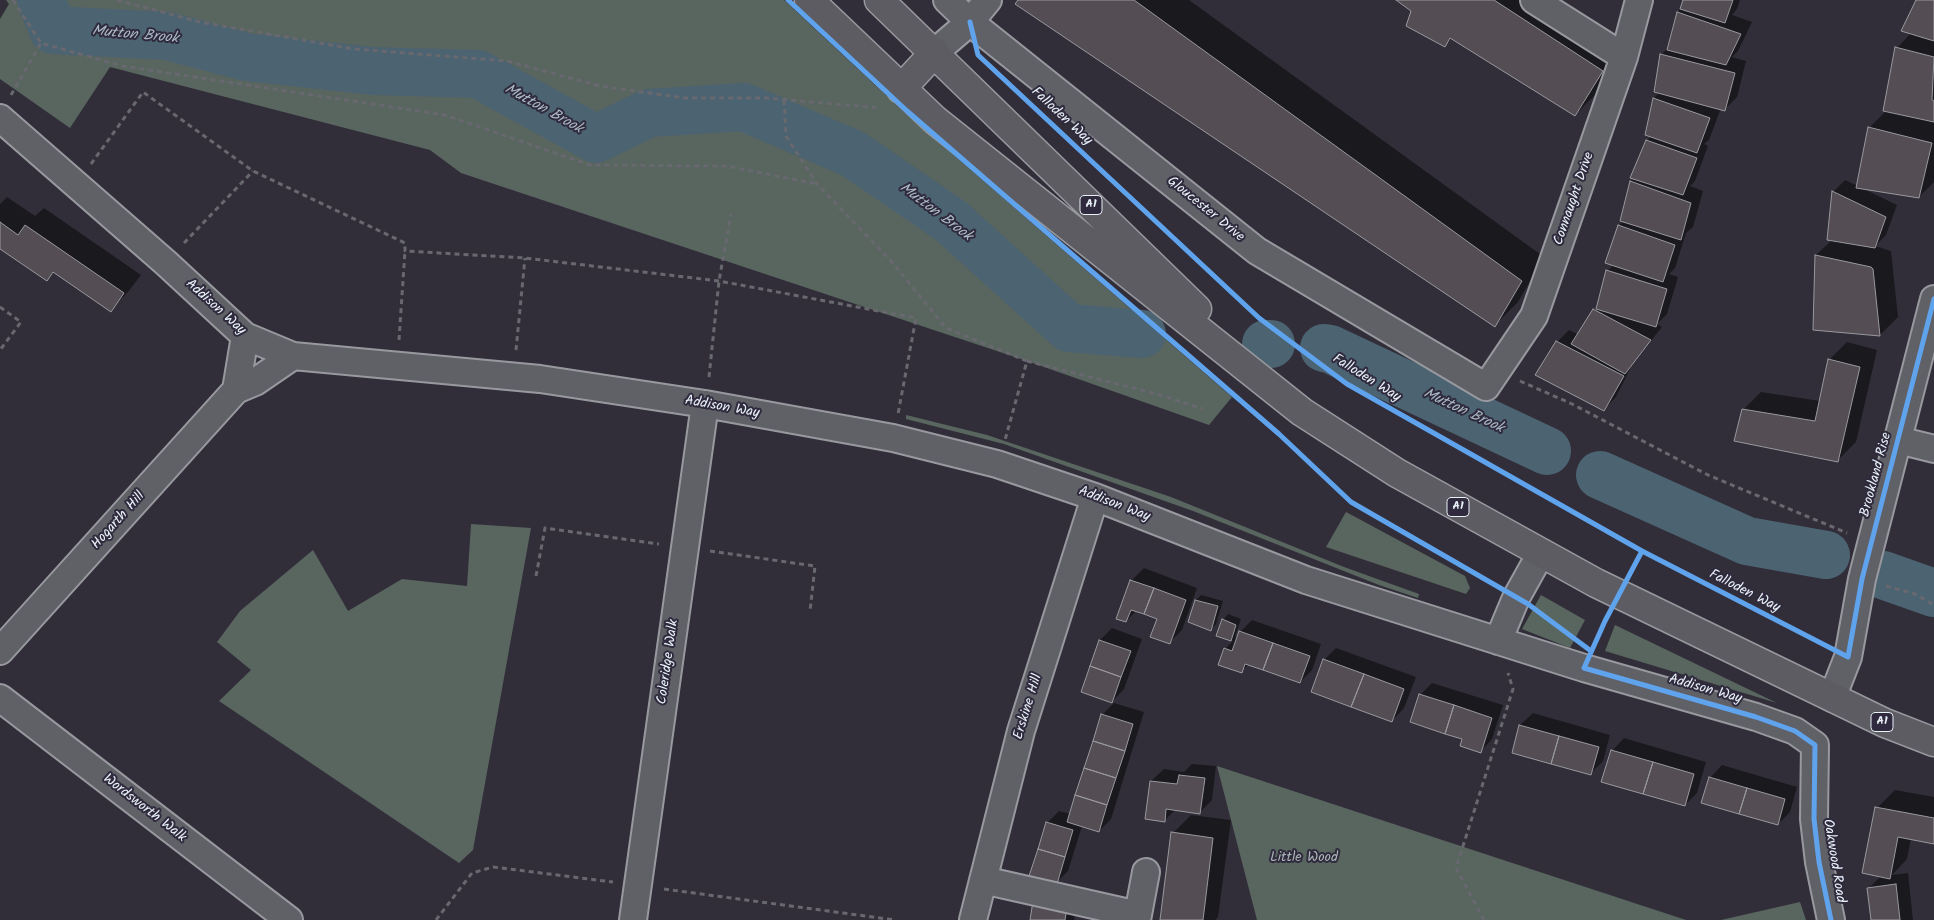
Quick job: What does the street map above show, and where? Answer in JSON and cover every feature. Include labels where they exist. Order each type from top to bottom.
[{"type":"highway","name":"A1","points":[[809,0],[894,99],[934,120],[1302,412],[1397,473],[1596,583],[1885,723],[1934,742]]},
{"type":"highway","name":"A1","points":[[879,0],[935,52],[1302,412]]},
{"type":"highway","points":[[894,99],[935,52]]},
{"type":"street","name":"Gloucester Drive","points":[[947,0],[970,22],[1257,251],[1492,379]]},
{"type":"street","points":[[935,52],[970,22],[988,0]]},
{"type":"street","points":[[1534,0],[1624,57]]},
{"type":"street","name":"Connaught Drive","points":[[1492,379],[1534,316],[1624,57],[1639,0]]},
{"type":"street","name":"Addison Way","points":[[5,108],[76,185],[166,263],[245,336],[293,356],[514,377],[705,404],[893,438],[997,464],[1095,497],[1306,580],[1498,641],[1756,717],[1795,731],[1815,744]]},
{"type":"street","name":"Brookland Rise","points":[[1832,698],[1848,657],[1862,580],[1934,299]]},
{"type":"street","points":[[236,390],[245,336]]},
{"type":"street","name":"Hogarth Hill","points":[[0,652],[236,390],[255,382],[293,356]]},
{"type":"street","name":"Coleridge Walk","points":[[634,920],[705,404]]},
{"type":"street","points":[[1898,440],[1934,449]]},
{"type":"street","name":"Erskine Hill","points":[[973,920],[1021,731],[1095,497]]},
{"type":"street","points":[[1498,641],[1516,598],[1541,553]]},
{"type":"street","name":"Wordsworth Walk","points":[[0,698],[288,920]]},
{"type":"street","name":"Oakwood Road","points":[[1815,744],[1814,819],[1818,862],[1831,920]]},
{"type":"street","points":[[983,880],[1138,918],[1146,872]]},
{"type":"path","points":[[13,0],[41,43],[122,66],[445,115],[590,165],[728,166],[816,184]]},
{"type":"path","points":[[117,0],[200,22],[354,49],[507,61],[600,86],[684,98],[784,100],[894,99]]},
{"type":"path","points":[[5,108],[41,43]]},
{"type":"path","points":[[76,185],[144,92],[253,171],[405,243],[397,365]]},
{"type":"path","points":[[784,100],[786,136],[816,184],[892,262],[946,328],[1027,361],[1156,394],[1202,410]]},
{"type":"path","points":[[166,263],[253,171]]},
{"type":"path","points":[[705,404],[720,281],[731,214]]},
{"type":"path","points":[[405,251],[525,258],[720,281],[916,318],[893,438]]},
{"type":"path","points":[[514,377],[525,258]]},
{"type":"path","points":[[0,307],[21,322],[0,350]]},
{"type":"path","points":[[1005,439],[1027,361]]},
{"type":"path","points":[[1492,379],[1572,404],[1708,475],[1871,543]]},
{"type":"path","points":[[1862,580],[1915,594],[1934,605]]},
{"type":"path","points":[[1484,920],[1456,868],[1513,689]]},
{"type":"path","points":[[436,920],[472,873],[493,867],[895,920]]},
{"type":"green space","points":[[6,0],[784,0],[902,110],[1232,397],[1209,425],[1027,361],[461,173],[430,150],[110,67],[70,128],[0,79],[0,19],[9,4]]},
{"type":"green space","points":[[906,415],[987,435],[1171,497],[1344,567],[1419,594],[1418,598],[1379,585],[1193,511],[1004,444],[906,419]]},
{"type":"green space","points":[[1346,512],[1465,576],[1470,588],[1466,594],[1326,547]]},
{"type":"green space","points":[[471,524],[531,528],[473,850],[459,863],[219,701],[251,670],[217,642],[240,611],[313,550],[348,611],[402,579],[467,586]]},
{"type":"green space","points":[[1541,595],[1585,620],[1570,648],[1522,629]]},
{"type":"green space","points":[[1615,625],[1777,703],[1605,651]]},
{"type":"green space","name":"Little Wood","points":[[1217,766],[1686,920],[1257,920]]},
{"type":"green space","points":[[1800,902],[1806,920],[1721,920]]},
{"type":"building","points":[[1018,0],[1134,0],[1522,281],[1495,327],[1015,4]]},
{"type":"building","points":[[1396,0],[1494,0],[1603,71],[1575,116],[1450,38],[1445,47],[1406,26],[1411,11]]},
{"type":"building","points":[[1683,0],[1733,0],[1725,23],[1680,9]]},
{"type":"building","points":[[1916,0],[1934,0],[1934,41],[1901,31]]},
{"type":"building","points":[[1677,12],[1741,34],[1726,65],[1667,50]]},
{"type":"building","points":[[1895,47],[1934,57],[1932,100],[1934,101],[1934,122],[1883,111]]},
{"type":"building","points":[[1660,54],[1735,73],[1725,111],[1654,92]]},
{"type":"building","points":[[1653,98],[1710,118],[1697,153],[1645,135]]},
{"type":"building","points":[[1868,127],[1932,143],[1919,198],[1856,188]]},
{"type":"building","points":[[1646,140],[1697,158],[1683,195],[1630,178]]},
{"type":"building","points":[[1630,181],[1691,203],[1681,240],[1620,221]]},
{"type":"building","points":[[1832,191],[1886,217],[1875,248],[1827,240]]},
{"type":"building","points":[[0,222],[18,235],[25,225],[124,293],[111,312],[53,272],[47,281],[0,249]]},
{"type":"building","points":[[1618,225],[1675,245],[1663,282],[1605,263]]},
{"type":"building","points":[[1815,255],[1873,269],[1880,336],[1813,330]]},
{"type":"building","points":[[1606,270],[1667,289],[1656,327],[1596,309]]},
{"type":"building","points":[[1593,309],[1651,340],[1625,374],[1571,344]]},
{"type":"building","points":[[1556,341],[1624,376],[1604,411],[1535,375]]},
{"type":"building","points":[[1828,359],[1860,367],[1838,462],[1734,441],[1742,409],[1815,421]]},
{"type":"building","points":[[1130,580],[1154,588],[1144,614],[1131,610],[1126,622],[1116,619]]},
{"type":"building","points":[[1154,588],[1186,600],[1170,644],[1150,637],[1157,619],[1144,614]]},
{"type":"building","points":[[1195,600],[1218,606],[1211,631],[1188,622]]},
{"type":"building","points":[[1222,619],[1236,625],[1231,641],[1216,636]]},
{"type":"building","points":[[1239,631],[1273,643],[1263,670],[1245,664],[1242,673],[1218,665],[1224,648],[1232,651]]},
{"type":"building","points":[[1099,640],[1131,651],[1121,677],[1090,666]]},
{"type":"building","points":[[1273,643],[1310,656],[1300,683],[1263,670]]},
{"type":"building","points":[[1323,659],[1364,674],[1351,707],[1311,692]]},
{"type":"building","points":[[1090,666],[1121,677],[1112,703],[1081,692]]},
{"type":"building","points":[[1364,674],[1404,689],[1392,722],[1351,707]]},
{"type":"building","points":[[1419,694],[1454,705],[1445,734],[1410,722]]},
{"type":"building","points":[[1454,705],[1492,718],[1481,753],[1460,746],[1462,739],[1445,734]]},
{"type":"building","points":[[1101,714],[1133,724],[1125,751],[1093,741]]},
{"type":"building","points":[[1519,725],[1559,736],[1551,764],[1512,753]]},
{"type":"building","points":[[1559,736],[1599,747],[1591,775],[1551,764]]},
{"type":"building","points":[[1093,741],[1125,751],[1116,778],[1084,768]]},
{"type":"building","points":[[1611,750],[1653,762],[1643,794],[1601,782]]},
{"type":"building","points":[[1653,762],[1694,774],[1685,806],[1643,794]]},
{"type":"building","points":[[1084,768],[1116,778],[1107,805],[1075,795]]},
{"type":"building","points":[[1179,775],[1205,778],[1200,814],[1166,809],[1165,822],[1145,819],[1150,781],[1177,784]]},
{"type":"building","points":[[1709,777],[1747,788],[1739,814],[1701,803]]},
{"type":"building","points":[[1747,788],[1785,799],[1778,825],[1739,814]]},
{"type":"building","points":[[1075,795],[1107,805],[1099,832],[1067,822]]},
{"type":"building","points":[[1875,807],[1934,818],[1934,844],[1898,837],[1890,879],[1862,873]]},
{"type":"building","points":[[1046,822],[1073,830],[1065,857],[1038,849]]},
{"type":"building","points":[[1171,832],[1213,838],[1203,920],[1160,920]]},
{"type":"building","points":[[1038,849],[1065,857],[1057,884],[1029,876]]},
{"type":"building","points":[[1896,884],[1900,920],[1871,920],[1867,888]]},
{"type":"building","points":[[1033,901],[1067,907],[1065,920],[1030,920]]},
{"type":"waterway","name":"Mutton Brook","points":[[41,0],[53,30],[167,36],[247,57],[372,71],[478,74],[596,139],[649,113],[744,107],[853,154],[951,221],[1069,328],[1142,334]]},
{"type":"waterway","name":"Mutton Brook","points":[[1266,344],[1271,344]]},
{"type":"waterway","name":"Mutton Brook","points":[[1324,348],[1330,349],[1547,451]]},
{"type":"waterway","name":"Mutton Brook","points":[[1600,475],[1747,541],[1826,555]]},
{"type":"waterway","name":"Mutton Brook","points":[[1883,575],[1934,593]]},
{"type":"cycle path","points":[[788,0],[907,111],[1279,434],[1351,502],[1528,604],[1591,651]]},
{"type":"cycle path","name":"Falloden Way","points":[[970,22],[978,55],[1259,318],[1347,384],[1642,551],[1848,657],[1862,579],[1934,299]]},
{"type":"cycle path","points":[[1642,551],[1605,621],[1584,668],[1756,717],[1795,731],[1815,745],[1814,819],[1819,862],[1831,920]]}]
